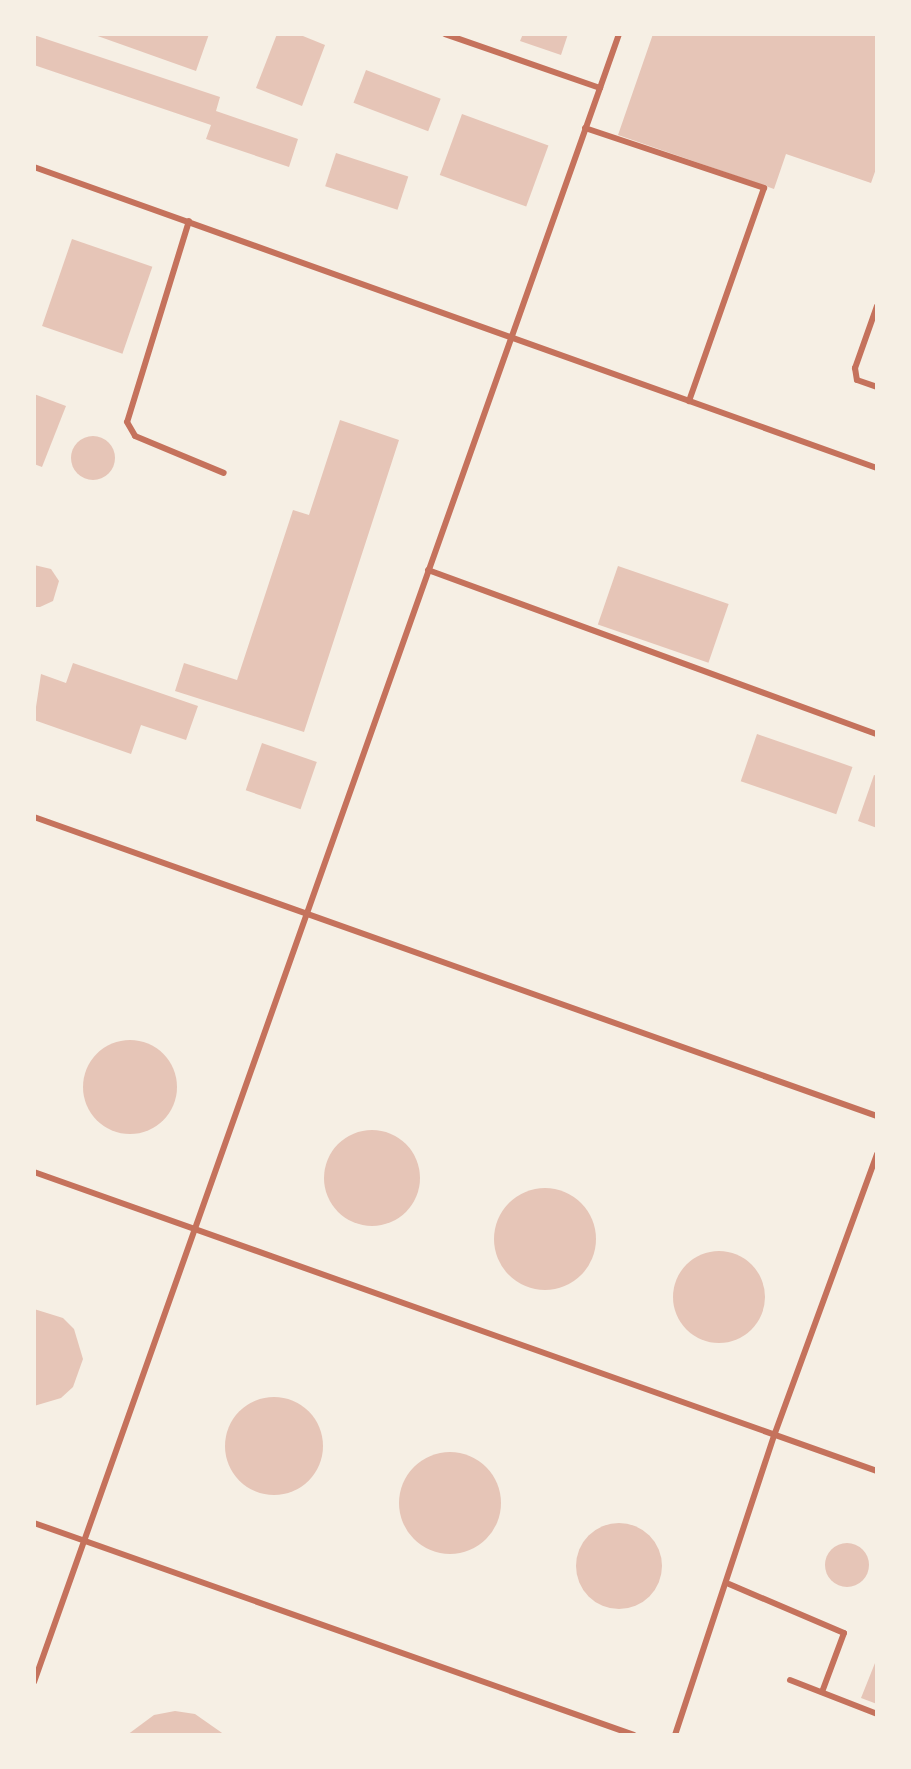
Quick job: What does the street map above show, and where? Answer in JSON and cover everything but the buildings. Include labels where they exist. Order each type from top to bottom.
[{"type":"lane","points":[[445,34],[600,88]]},
{"type":"lane","points":[[34,1682],[508,337],[619,34]]},
{"type":"lane","points":[[585,128],[764,188],[689,401]]},
{"type":"lane","points":[[34,167],[877,468]]},
{"type":"lane","points":[[189,221],[127,422],[135,436],[224,473]]},
{"type":"lane","points":[[877,306],[855,368],[857,380],[877,387]]},
{"type":"lane","points":[[428,570],[877,734]]},
{"type":"lane","points":[[34,817],[877,1116]]},
{"type":"lane","points":[[675,1735],[729,1584],[775,1433],[877,1154]]},
{"type":"lane","points":[[34,1172],[877,1471]]},
{"type":"lane","points":[[34,1523],[634,1735]]},
{"type":"lane","points":[[729,1584],[844,1633],[822,1692]]},
{"type":"lane","points":[[790,1680],[877,1714]]}]
